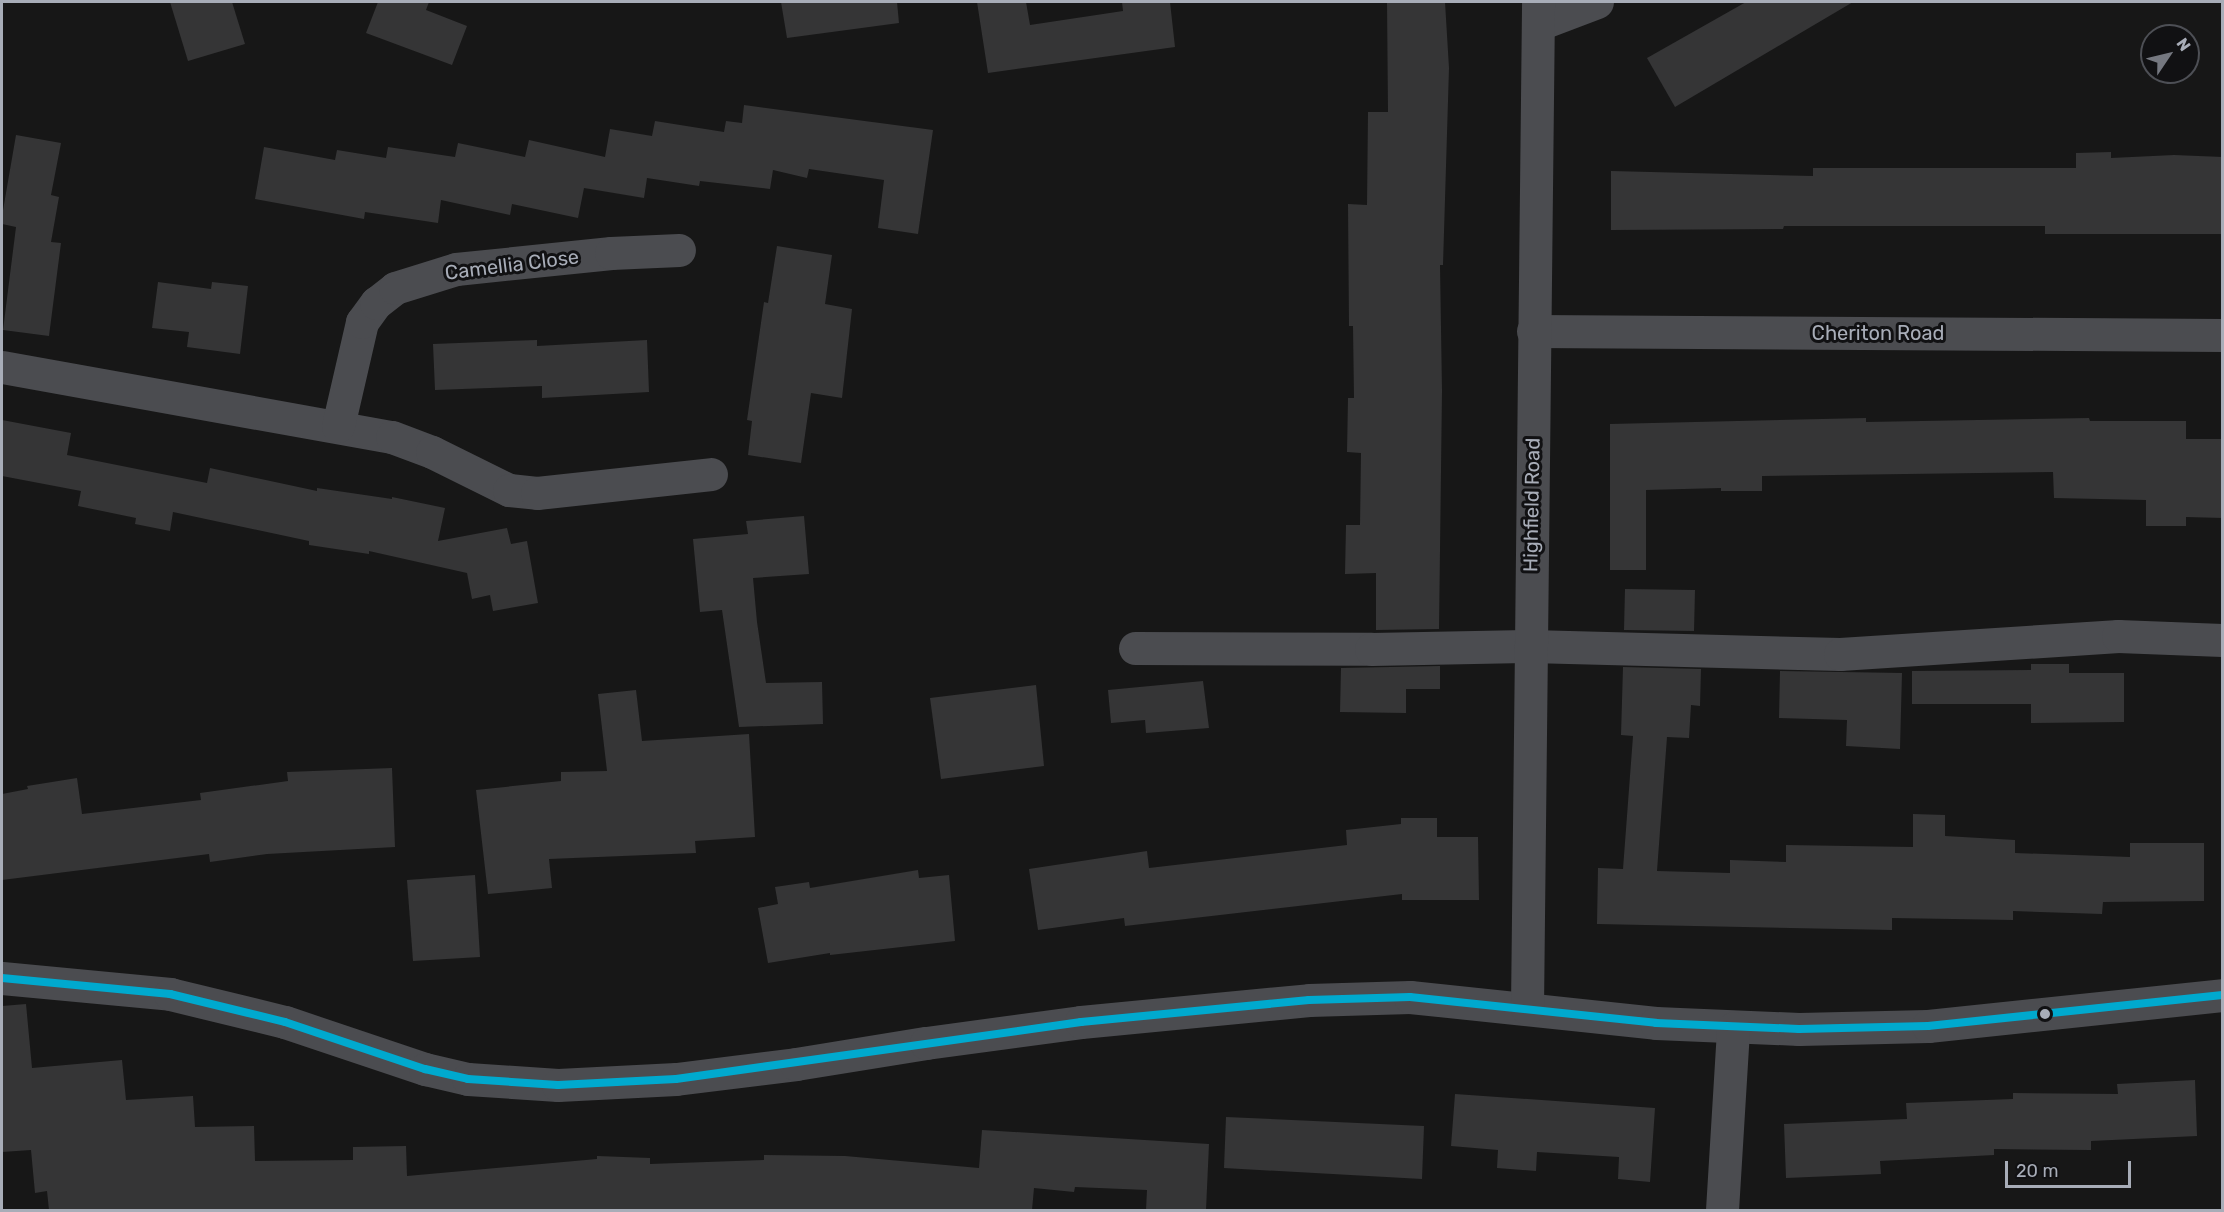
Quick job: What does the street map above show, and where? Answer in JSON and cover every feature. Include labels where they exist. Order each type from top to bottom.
[{"type":"street","points":[[1538,13],[1563,17],[1597,2]]},
{"type":"street","name":"Highfield Road","points":[[1527,1008],[1538,13]]},
{"type":"street","name":"Camellia Close","points":[[338,426],[362,322],[376,303],[395,288],[456,269],[578,256],[679,250]]},
{"type":"street","name":"Cheriton Road","points":[[1533,331],[2223,335]]},
{"type":"street","points":[[2,367],[392,437],[509,490],[537,493],[711,474]]},
{"type":"street","points":[[1135,648],[1371,649],[1530,646],[1840,654],[2118,636],[2223,640]]},
{"type":"street","points":[[2,978],[170,994],[285,1022],[436,1072],[468,1079],[558,1085],[676,1079],[796,1064],[926,1043],[1081,1022],[1310,1000],[1410,997],[1656,1023],[1733,1028],[1841,1029],[1928,1026],[2223,995]]},
{"type":"street","points":[[1722,1210],[1733,1028]]},
{"type":"building","points":[[170,2],[232,2],[245,44],[188,61]]},
{"type":"building","points":[[378,2],[429,2],[426,10],[467,26],[452,65],[366,33]]},
{"type":"building","points":[[781,2],[897,2],[899,23],[787,38]]},
{"type":"building","points":[[977,2],[1026,2],[1030,25],[1123,11],[1122,2],[1170,2],[1175,47],[988,73]]},
{"type":"building","points":[[1387,2],[1445,2],[1449,68],[1443,265],[1440,265],[1442,391],[1439,629],[1376,630],[1376,573],[1345,574],[1346,525],[1360,525],[1361,453],[1347,452],[1348,398],[1354,398],[1353,326],[1349,326],[1348,204],[1367,205],[1368,112],[1388,112]]},
{"type":"building","points":[[1746,2],[1853,2],[1675,107],[1647,58]]},
{"type":"building","points":[[744,105],[933,130],[918,234],[878,228],[884,180],[809,169],[807,178],[773,170],[770,189],[700,181],[699,186],[647,178],[644,198],[584,188],[578,218],[512,204],[510,215],[441,200],[438,223],[365,212],[364,219],[255,199],[264,147],[335,160],[337,150],[386,158],[388,147],[455,157],[458,143],[525,157],[529,140],[605,157],[610,129],[652,136],[655,121],[724,132],[726,121],[742,123]]},
{"type":"building","points":[[16,135],[61,143],[51,195],[59,197],[51,242],[61,243],[49,336],[3,330],[16,227],[2,224],[2,216]]},
{"type":"building","points":[[2111,152],[2111,158],[2174,155],[2223,157],[2223,234],[2045,234],[2045,226],[1784,226],[1783,229],[1611,230],[1611,171],[1813,176],[1813,168],[2076,168],[2076,153]]},
{"type":"building","points":[[777,246],[832,255],[825,304],[852,309],[842,398],[811,393],[801,463],[748,455],[752,421],[747,420],[764,302],[768,303]]},
{"type":"building","points":[[158,282],[211,289],[212,282],[248,286],[240,354],[187,347],[189,332],[152,328]]},
{"type":"building","points":[[537,340],[537,346],[647,340],[649,392],[542,398],[542,386],[435,390],[433,344]]},
{"type":"building","points":[[1866,418],[1866,422],[2089,418],[2090,421],[2186,421],[2186,439],[2223,439],[2223,518],[2186,517],[2186,526],[2146,526],[2146,500],[2054,498],[2053,472],[1762,476],[1762,491],[1721,491],[1721,488],[1646,490],[1646,570],[1610,570],[1610,424]]},
{"type":"building","points":[[2,420],[71,433],[67,455],[207,483],[210,468],[317,491],[317,488],[392,499],[392,497],[445,508],[438,541],[507,528],[511,544],[527,541],[538,603],[493,611],[490,595],[472,599],[467,573],[369,551],[369,554],[309,545],[309,541],[173,512],[170,531],[135,524],[136,518],[78,506],[81,491],[2,476]]},
{"type":"building","points":[[804,516],[809,574],[753,578],[757,622],[766,683],[822,682],[823,724],[739,727],[722,610],[700,612],[693,539],[748,534],[746,521]]},
{"type":"building","points":[[1625,589],[1695,590],[1694,631],[1624,630]]},
{"type":"building","points":[[2031,664],[2069,664],[2069,673],[2124,673],[2124,722],[2031,723],[2031,704],[1912,704],[1912,671],[2031,670]]},
{"type":"building","points":[[1440,666],[1440,689],[1406,689],[1406,713],[1340,712],[1341,668]]},
{"type":"building","points":[[1623,667],[1701,669],[1700,706],[1691,705],[1689,738],[1667,737],[1657,871],[1730,873],[1730,860],[1786,862],[1786,845],[1913,847],[1913,814],[1945,815],[1945,836],[2015,840],[2015,853],[2130,857],[2130,843],[2204,843],[2204,901],[2103,902],[2102,914],[2013,911],[2013,920],[1892,918],[1892,930],[1597,924],[1598,868],[1623,869],[1633,736],[1621,735]]},
{"type":"building","points":[[1780,671],[1902,673],[1900,749],[1846,746],[1847,720],[1779,718]]},
{"type":"building","points":[[1203,681],[1209,728],[1146,733],[1145,720],[1111,723],[1108,690]]},
{"type":"building","points":[[1036,685],[1044,766],[941,779],[930,698]]},
{"type":"building","points":[[636,690],[642,741],[749,734],[755,837],[695,841],[696,853],[549,859],[552,888],[488,894],[476,790],[561,781],[561,772],[607,771],[598,694]]},
{"type":"building","points":[[392,768],[395,847],[267,854],[210,862],[209,854],[2,880],[2,794],[28,789],[27,786],[77,778],[82,814],[201,800],[200,793],[288,781],[287,772]]},
{"type":"building","points":[[1401,818],[1437,818],[1437,837],[1478,837],[1479,900],[1402,900],[1402,894],[1125,926],[1124,918],[1038,930],[1029,869],[1147,851],[1149,868],[1347,845],[1346,830],[1401,824]]},
{"type":"building","points":[[918,870],[919,878],[949,875],[955,941],[830,955],[830,953],[768,963],[758,908],[778,904],[775,887],[809,882],[810,888]]},
{"type":"building","points":[[475,875],[480,957],[413,961],[407,880]]},
{"type":"building","points":[[26,1004],[32,1068],[122,1060],[126,1100],[193,1096],[195,1127],[254,1126],[255,1161],[353,1160],[353,1147],[406,1146],[407,1176],[597,1159],[597,1156],[650,1158],[650,1164],[764,1160],[764,1155],[845,1156],[979,1168],[982,1130],[1209,1144],[1206,1210],[1146,1210],[1147,1190],[1075,1187],[1074,1192],[1034,1188],[1032,1210],[49,1210],[47,1191],[35,1193],[31,1150],[2,1152],[2,1006]]},
{"type":"building","points":[[2195,1080],[2197,1136],[2091,1141],[2091,1150],[1994,1149],[1994,1155],[1880,1161],[1881,1174],[1786,1178],[1784,1124],[1907,1119],[1906,1103],[2013,1099],[2013,1093],[2118,1094],[2117,1084]]},
{"type":"building","points":[[1455,1094],[1655,1108],[1650,1182],[1618,1179],[1619,1157],[1537,1152],[1536,1171],[1497,1168],[1498,1150],[1451,1146]]},
{"type":"building","points":[[1226,1117],[1424,1126],[1422,1179],[1224,1168]]},
{"type":"transit line","points":[[2,978],[170,994],[285,1022],[425,1069],[468,1079],[558,1085],[676,1079],[1081,1022],[1309,1000],[1410,997],[1656,1023],[1799,1029],[1928,1026],[2222,995]]}]
